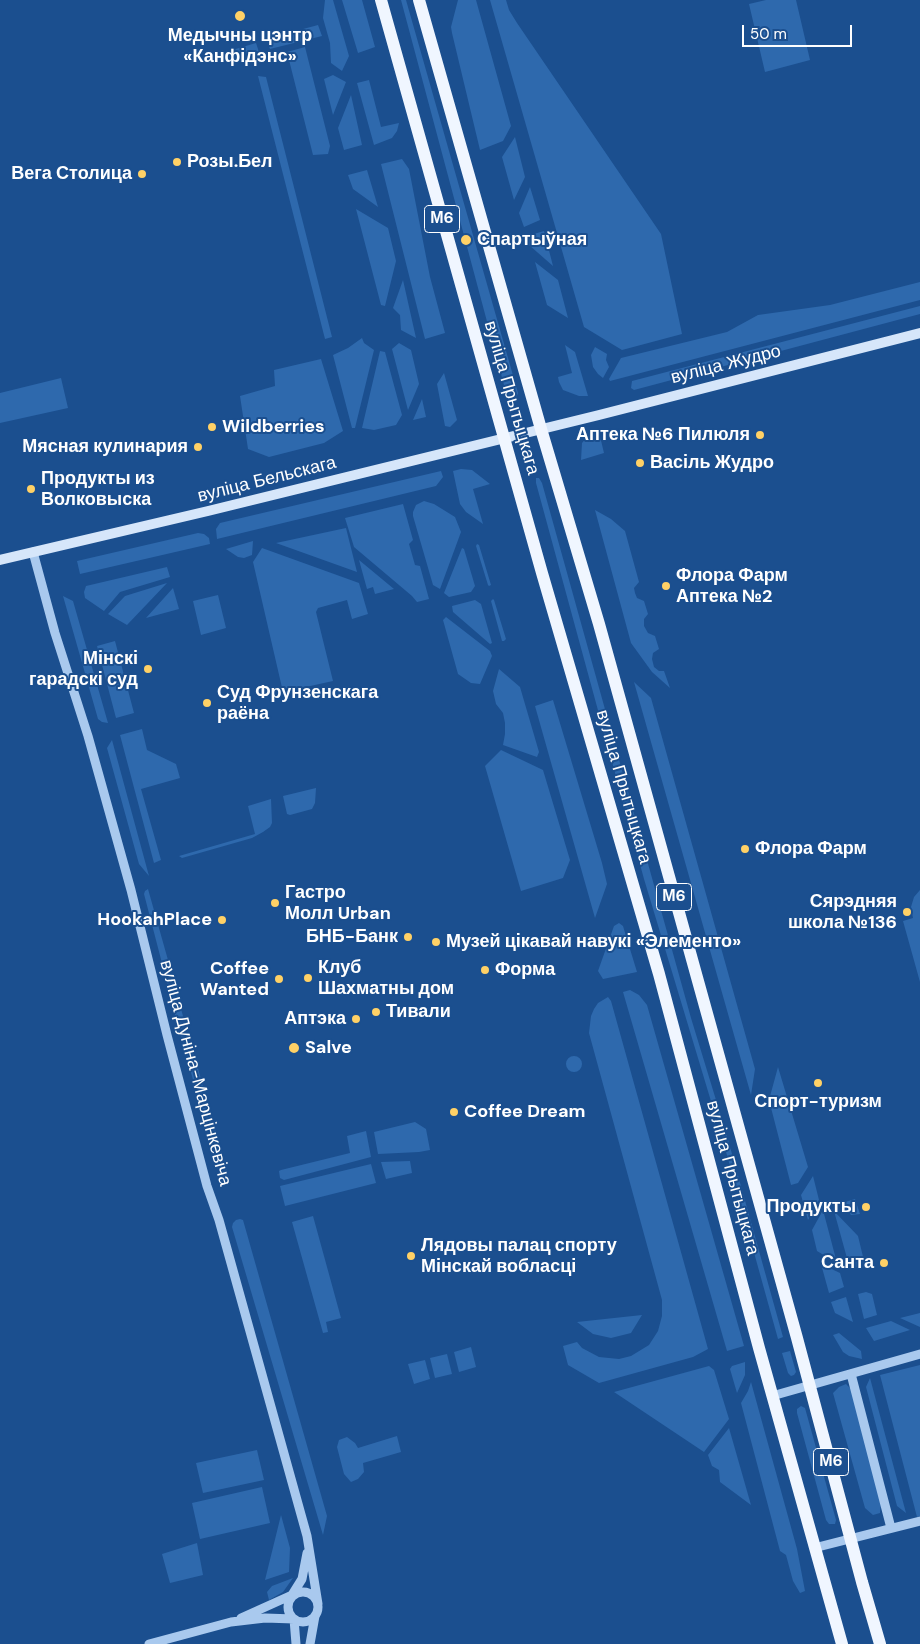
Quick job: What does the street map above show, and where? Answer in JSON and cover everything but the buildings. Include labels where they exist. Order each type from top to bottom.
[{"type":"main road","name":"вуліца Прытыцкага","points":[[381,0],[504,438],[659,974],[772,1396],[842,1644]]},
{"type":"main road","name":"вуліца Прытыцкага","points":[[419,0],[601,634],[880,1644]]},
{"type":"main road","name":"вуліца Жудро","points":[[541,429],[920,333]]},
{"type":"main road","name":"вуліца Бельскага","points":[[0,560],[208,512],[541,429]]},
{"type":"street","name":"вуліца Дуніна-Марцінкевіча","points":[[33,552],[55,633],[88,736],[131,890],[205,1176],[308,1536],[318,1604]]},
{"type":"street","points":[[772,1396],[920,1354]]},
{"type":"street","points":[[851,1374],[891,1528]]},
{"type":"street","points":[[814,1548],[920,1521]]},
{"type":"street","points":[[296,1644],[294,1619],[289,1613],[288,1608],[290,1599],[302,1579],[307,1559],[308,1536]]},
{"type":"street","points":[[231,1622],[296,1593],[306,1592],[314,1596],[318,1604],[310,1644]]},
{"type":"street","points":[[149,1644],[231,1622],[265,1618],[294,1619],[301,1622],[315,1616]]},
{"type":"shaded area","points":[[325,0],[333,0],[349,56],[342,71],[331,63],[330,43],[323,18]]},
{"type":"shaded area","points":[[342,0],[362,0],[375,47],[358,53]]},
{"type":"shaded area","points":[[401,0],[406,0],[518,393],[515,401],[508,400]]},
{"type":"shaded area","points":[[458,0],[476,0],[511,126],[503,141],[480,150],[451,27]]},
{"type":"shaded area","points":[[490,0],[506,0],[509,10],[517,23],[661,234],[682,334],[622,350],[584,327]]},
{"type":"shaded area","points":[[766,0],[796,0],[810,60],[765,72],[749,4]]},
{"type":"shaded area","points":[[318,25],[322,36],[270,49],[266,39]]},
{"type":"shaded area","points":[[256,43],[259,52],[217,63],[222,53]]},
{"type":"shaded area","points":[[305,47],[330,146],[328,154],[313,155],[287,52]]},
{"type":"shaded area","points":[[333,75],[346,82],[333,115],[324,79]]},
{"type":"shaded area","points":[[258,76],[266,77],[332,337],[325,339]]},
{"type":"shaded area","points":[[369,80],[381,127],[399,123],[397,131],[392,138],[374,145],[357,83]]},
{"type":"shaded area","points":[[351,95],[362,145],[344,150],[338,128]]},
{"type":"shaded area","points":[[515,137],[525,177],[514,200],[502,157]]},
{"type":"shaded area","points":[[402,159],[409,169],[430,277],[445,333],[425,339],[381,164]]},
{"type":"shaded area","points":[[367,170],[378,207],[353,189],[348,175]]},
{"type":"shaded area","points":[[530,187],[540,220],[524,227],[519,213]]},
{"type":"shaded area","points":[[356,209],[388,228],[396,261],[385,306],[381,305]]},
{"type":"shaded area","points":[[544,231],[553,266],[529,245],[527,236]]},
{"type":"shaded area","points":[[535,262],[558,280],[568,318],[547,305]]},
{"type":"shaded area","points":[[403,280],[416,338],[401,330],[400,315],[393,308]]},
{"type":"shaded area","points":[[920,282],[920,300],[610,381],[609,379],[621,358],[727,332],[758,315],[830,305]]},
{"type":"shaded area","points":[[920,306],[920,314],[634,390],[631,388],[632,381]]},
{"type":"shaded area","points":[[362,338],[364,343],[374,350],[355,428],[352,428],[333,355],[348,348]]},
{"type":"shaded area","points":[[399,343],[411,350],[419,384],[408,410],[392,349]]},
{"type":"shaded area","points":[[565,345],[575,352],[588,396],[579,396],[563,390],[559,382],[558,377],[572,373]]},
{"type":"shaded area","points":[[595,347],[607,354],[606,360],[609,367],[603,378],[593,367],[591,355]]},
{"type":"shaded area","points":[[380,351],[385,352],[402,415],[396,425],[374,430],[362,428]]},
{"type":"shaded area","points":[[321,359],[343,431],[324,443],[269,457],[248,449],[240,396],[275,386],[274,370]]},
{"type":"shaded area","points":[[444,373],[457,420],[450,427],[445,426],[437,384]]},
{"type":"shaded area","points":[[61,378],[68,408],[0,423],[0,393]]},
{"type":"shaded area","points":[[422,399],[426,417],[413,420]]},
{"type":"shaded area","points":[[598,428],[604,453],[581,460],[582,443]]},
{"type":"shaded area","points":[[461,469],[472,470],[490,484],[473,489],[483,524],[466,512],[460,504],[453,471]]},
{"type":"shaded area","points":[[441,471],[443,477],[436,486],[217,539],[216,529],[220,523]]},
{"type":"shaded area","points":[[536,478],[539,478],[542,483],[691,1018],[727,1136],[783,1337],[778,1339],[723,1141],[644,879]]},
{"type":"shaded area","points":[[424,501],[434,504],[455,517],[461,532],[440,589],[433,585],[413,516],[416,505]]},
{"type":"shaded area","points":[[403,504],[413,540],[409,544],[415,565],[420,566],[429,599],[417,602],[354,547],[345,518]]},
{"type":"shaded area","points":[[595,510],[611,519],[625,531],[639,582],[634,588],[635,593],[637,598],[644,601],[648,614],[644,619],[644,626],[648,633],[655,636],[659,649],[653,653],[654,667],[659,671],[664,671],[670,688],[652,672],[631,643]]},
{"type":"shaded area","points":[[346,528],[357,572],[276,543]]},
{"type":"shaded area","points":[[198,533],[204,534],[209,538],[210,544],[80,574],[77,561]]},
{"type":"shaded area","points":[[253,541],[252,555],[244,558],[238,557],[226,549]]},
{"type":"shaded area","points":[[477,544],[479,545],[491,585],[489,586],[476,546]]},
{"type":"shaded area","points":[[262,548],[359,583],[368,614],[352,619],[347,600],[318,608],[316,612],[333,681],[283,692],[253,562]]},
{"type":"shaded area","points":[[462,548],[464,549],[475,586],[471,592],[449,597],[444,593]]},
{"type":"shaded area","points":[[359,560],[394,589],[375,594],[373,587],[367,589]]},
{"type":"shaded area","points":[[167,567],[170,577],[120,592],[104,611],[85,598],[86,586]]},
{"type":"shaded area","points":[[167,583],[127,625],[108,614],[125,596]]},
{"type":"shaded area","points":[[173,588],[179,609],[146,618]]},
{"type":"shaded area","points":[[218,595],[226,628],[201,635],[193,601]]},
{"type":"shaded area","points":[[63,596],[73,601],[108,723],[98,719]]},
{"type":"shaded area","points":[[493,599],[506,639],[504,641],[502,641],[491,601]]},
{"type":"shaded area","points":[[475,600],[481,604],[492,643],[490,644],[453,612],[452,606]]},
{"type":"shaded area","points":[[446,617],[490,651],[492,656],[480,684],[471,683],[458,674],[443,620]]},
{"type":"shaded area","points":[[115,641],[134,713],[116,718],[97,646]]},
{"type":"shaded area","points":[[499,669],[520,687],[539,752],[537,757],[503,745],[505,723],[503,713],[496,704],[493,691]]},
{"type":"shaded area","points":[[634,682],[651,698],[755,1069],[751,1095]]},
{"type":"shaded area","points":[[553,700],[607,884],[595,918],[535,706]]},
{"type":"shaded area","points":[[142,729],[147,750],[176,764],[180,778],[141,789],[161,860],[154,863],[120,735]]},
{"type":"shaded area","points":[[112,740],[149,876],[139,864],[107,748]]},
{"type":"shaded area","points":[[501,750],[543,770],[570,860],[563,878],[521,891],[485,766]]},
{"type":"shaded area","points":[[316,788],[315,803],[312,809],[290,815],[287,814],[283,796]]},
{"type":"shaded area","points":[[271,799],[272,823],[263,832],[252,838],[182,858],[179,856],[255,834],[248,806]]},
{"type":"shaded area","points":[[148,889],[177,992],[170,994],[144,894]]},
{"type":"shaded area","points":[[920,890],[920,982],[903,921],[913,918],[911,907],[914,897]]},
{"type":"shaded area","points":[[619,923],[623,926],[637,972],[603,979],[598,971],[614,926]]},
{"type":"shaded area","points":[[630,990],[639,995],[647,1005],[744,1346],[727,1351],[623,992]]},
{"type":"shaded area","points":[[608,997],[611,1001],[708,1349],[693,1357],[599,1383],[568,1365],[563,1346],[577,1342],[582,1348],[599,1357],[619,1359],[631,1356],[649,1345],[658,1331],[662,1316],[662,1300],[589,1033],[591,1016],[594,1009],[598,1003]]},
{"type":"shaded area","points":[[179,1002],[228,1174],[220,1177],[172,1004]]},
{"type":"shaded area","points":[[574,1056],[580,1058],[582,1064],[580,1070],[574,1072],[568,1070],[566,1064],[568,1058]]},
{"type":"shaded area","points":[[778,1067],[808,1167],[798,1183],[791,1185],[769,1100]]},
{"type":"shaded area","points":[[415,1122],[426,1129],[430,1150],[378,1154],[374,1132]]},
{"type":"shaded area","points":[[366,1131],[371,1157],[284,1180],[280,1178],[279,1171],[281,1170],[350,1153],[347,1136]]},
{"type":"shaded area","points":[[410,1161],[412,1173],[386,1179],[381,1162]]},
{"type":"shaded area","points":[[371,1164],[376,1183],[285,1206],[280,1186]]},
{"type":"shaded area","points":[[813,1176],[819,1200],[808,1220],[801,1195]]},
{"type":"shaded area","points":[[855,1199],[860,1214],[851,1215],[842,1203]]},
{"type":"shaded area","points":[[823,1210],[837,1263],[817,1251],[812,1230]]},
{"type":"shaded area","points":[[834,1211],[858,1236],[865,1265],[850,1269]]},
{"type":"shaded area","points":[[313,1216],[341,1318],[326,1322],[328,1332],[323,1333],[292,1222]]},
{"type":"shaded area","points":[[236,1220],[243,1220],[327,1516],[323,1535],[232,1227]]},
{"type":"shaded area","points":[[821,1264],[840,1273],[844,1287],[829,1293]]},
{"type":"shaded area","points":[[866,1292],[872,1294],[877,1315],[864,1319],[858,1294]]},
{"type":"shaded area","points":[[846,1297],[853,1322],[835,1313],[831,1302]]},
{"type":"shaded area","points":[[920,1313],[920,1327],[900,1318]]},
{"type":"shaded area","points":[[642,1315],[631,1333],[611,1338],[593,1334],[577,1322]]},
{"type":"shaded area","points":[[891,1321],[910,1330],[874,1341],[866,1328]]},
{"type":"shaded area","points":[[839,1333],[861,1351],[862,1359],[849,1356],[843,1352],[833,1335]]},
{"type":"shaded area","points":[[471,1347],[476,1367],[459,1372],[454,1352]]},
{"type":"shaded area","points":[[790,1351],[796,1372],[791,1376],[788,1373],[782,1353]]},
{"type":"shaded area","points":[[447,1354],[452,1374],[435,1378],[430,1358]]},
{"type":"shaded area","points":[[425,1360],[430,1379],[414,1384],[408,1364]]},
{"type":"shaded area","points":[[745,1362],[745,1375],[737,1393],[730,1369],[732,1366]]},
{"type":"shaded area","points":[[920,1365],[920,1516],[917,1517],[880,1375]]},
{"type":"shaded area","points":[[709,1366],[714,1370],[729,1419],[704,1452],[614,1392]]},
{"type":"shaded area","points":[[870,1378],[906,1513],[897,1506],[866,1387]]},
{"type":"shaded area","points":[[751,1382],[797,1549],[805,1591],[800,1593],[793,1581],[786,1555],[780,1551],[741,1403]]},
{"type":"shaded area","points":[[846,1384],[851,1389],[881,1502],[880,1513],[873,1515],[865,1508],[833,1393],[839,1387]]},
{"type":"shaded area","points":[[801,1406],[805,1408],[836,1520],[835,1524],[829,1524],[826,1520],[797,1413],[797,1409]]},
{"type":"shaded area","points":[[729,1428],[751,1505],[720,1482],[719,1470],[712,1466],[708,1455]]},
{"type":"shaded area","points":[[397,1436],[401,1452],[363,1463],[364,1472],[358,1479],[351,1482],[344,1474],[337,1447],[339,1440],[347,1437],[358,1448]]},
{"type":"shaded area","points":[[257,1450],[264,1480],[203,1493],[196,1463]]},
{"type":"shaded area","points":[[262,1487],[270,1523],[200,1539],[192,1503]]},
{"type":"shaded area","points":[[281,1515],[290,1548],[289,1572],[265,1580]]},
{"type":"shaded area","points":[[197,1543],[203,1575],[170,1583],[162,1554]]},
{"type":"shaded area","points":[[293,1578],[283,1592],[269,1600],[267,1592],[272,1586]]},
{"type":"place","name":"Медычны цэнтр «Канфідэнс»","points":[[240,16]]},
{"type":"place","name":"Розы.Бел","points":[[177,162]]},
{"type":"place","name":"Вега Столица","points":[[142,174]]},
{"type":"place","name":"Спартыўная","points":[[466,240]]},
{"type":"place","name":"Wildberries","points":[[212,427]]},
{"type":"place","name":"Аптека №6 Пилюля","points":[[760,435]]},
{"type":"place","name":"Мясная кулинария","points":[[198,447]]},
{"type":"place","name":"Васіль Жудро","points":[[640,463]]},
{"type":"place","name":"Продукты из Волковыска","points":[[31,489]]},
{"type":"place","name":"Флора Фарм Аптека №2","points":[[666,586]]},
{"type":"place","name":"Мінскі гарадскі суд","points":[[148,669]]},
{"type":"place","name":"Суд Фрунзенскага раёна","points":[[207,703]]},
{"type":"place","name":"Флора Фарм","points":[[745,849]]},
{"type":"place","name":"Гастро Молл Urban","points":[[275,903]]},
{"type":"place","name":"Сярэдняя школа №136","points":[[907,912]]},
{"type":"place","name":"HookahPlace","points":[[222,920]]},
{"type":"place","name":"БНБ-Банк","points":[[408,937]]},
{"type":"place","name":"Музей цікавай навукі «Элементо»","points":[[436,942]]},
{"type":"place","name":"Форма","points":[[485,970]]},
{"type":"place","name":"Клуб Шахматны дом","points":[[308,978]]},
{"type":"place","name":"Coffee Wanted","points":[[279,979]]},
{"type":"place","name":"Тивали","points":[[376,1012]]},
{"type":"place","name":"Аптэка","points":[[356,1019]]},
{"type":"place","name":"Salve","points":[[294,1048]]},
{"type":"place","name":"Спорт-туризм","points":[[818,1083]]},
{"type":"place","name":"Coffee Dream","points":[[454,1112]]},
{"type":"place","name":"Продукты","points":[[866,1207]]},
{"type":"place","name":"Лядовы палац спорту Мінскай вобласці","points":[[411,1256]]},
{"type":"place","name":"Санта","points":[[884,1263]]}]
